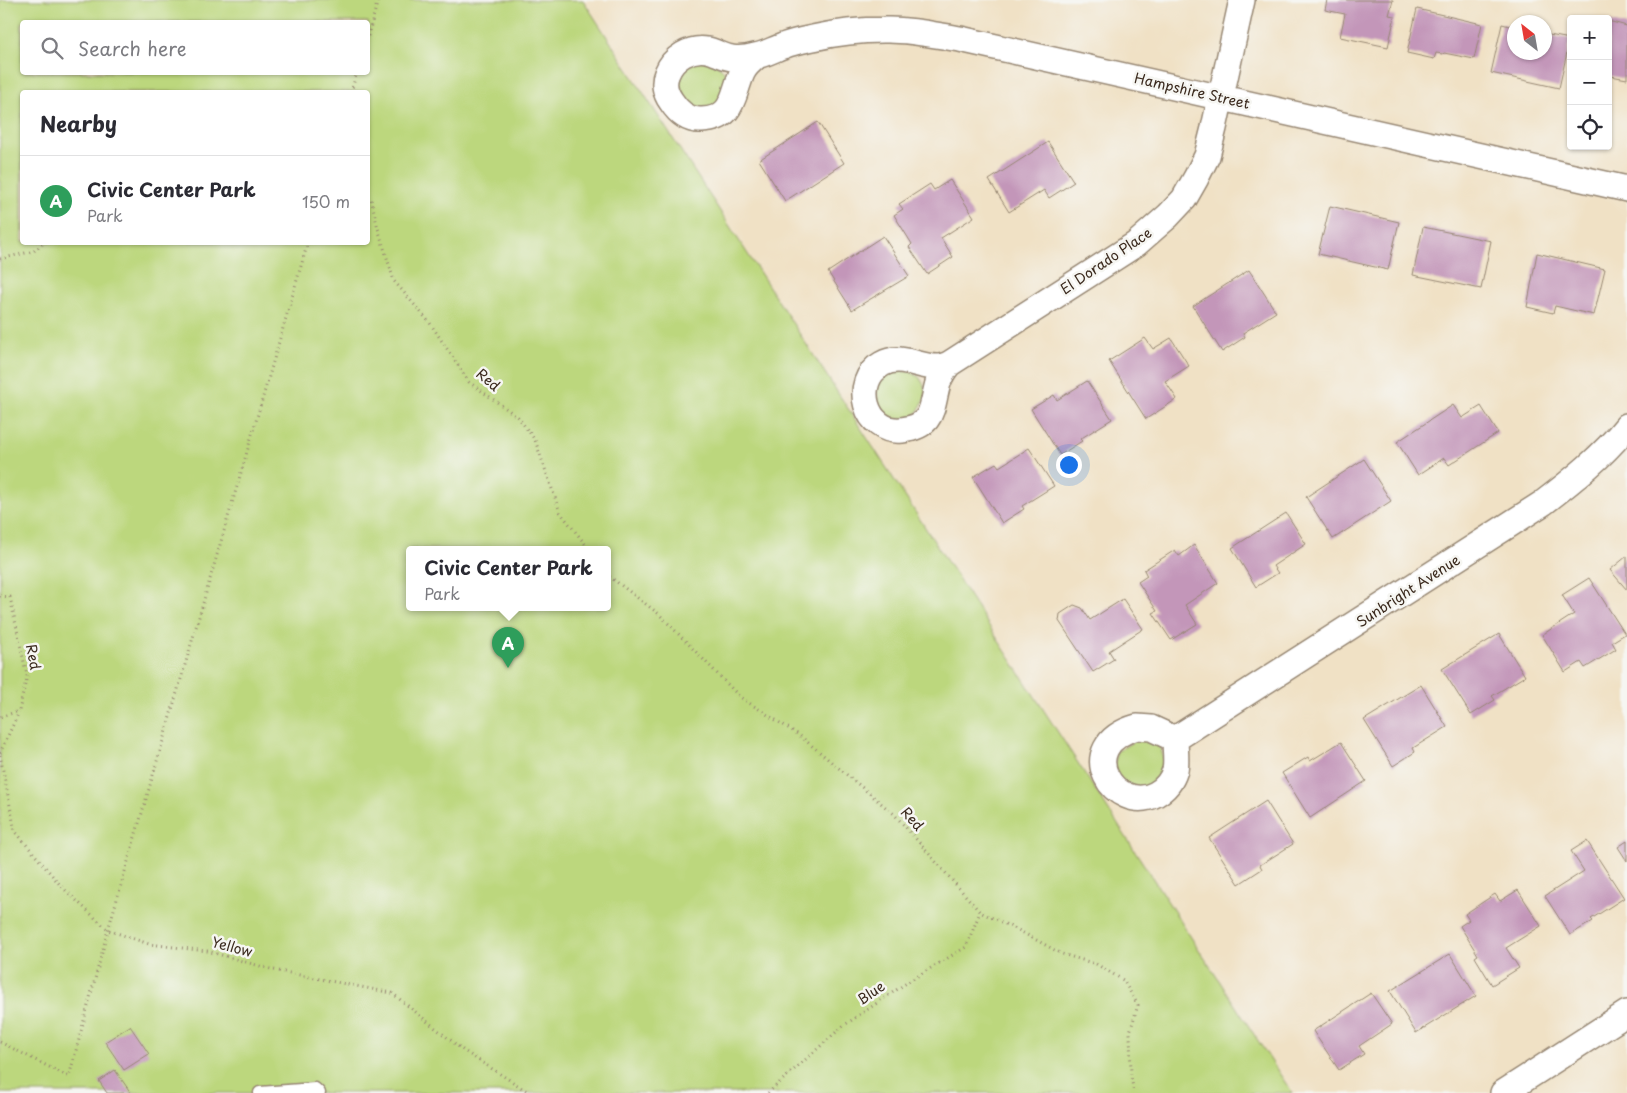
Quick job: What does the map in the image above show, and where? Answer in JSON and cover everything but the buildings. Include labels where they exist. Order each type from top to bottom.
[{"type":"street","name":"El Dorado Place","points":[[949,364],[1136,244],[1184,199],[1207,156],[1242,0]]},
{"type":"street","name":"Hampshire Street","points":[[757,56],[785,45],[815,38],[885,30],[915,32],[960,39],[1627,189]]},
{"type":"street","name":"Sunbright Avenue","points":[[1176,739],[1543,503],[1581,474],[1615,441],[1627,426]]},
{"type":"street","points":[[1503,1093],[1627,1013]]},
{"type":"lane","points":[[260,1093],[314,1088],[319,1093]]},
{"type":"path","points":[[370,29],[378,0]]},
{"type":"path","points":[[352,90],[356,75]]},
{"type":"path","name":"Red","points":[[370,198],[394,281],[430,324],[469,382],[518,417],[535,440],[560,512],[587,546]]},
{"type":"path","points":[[0,259],[34,251],[41,245]]},
{"type":"path","points":[[0,1042],[69,1077],[108,930],[307,245]]},
{"type":"path","name":"Red","points":[[611,578],[659,614],[740,697],[799,735],[894,814],[980,912],[1062,954],[1096,964],[1122,980],[1138,1005],[1130,1032],[1131,1078],[1134,1093]]},
{"type":"path","name":"Red","points":[[0,596],[10,597],[26,676],[19,711]]},
{"type":"path","points":[[0,717],[19,711]]},
{"type":"path","name":"Yellow","points":[[19,711],[0,754],[14,831],[61,886],[108,930],[149,944],[207,951],[274,970],[392,994],[464,1051],[530,1093]]},
{"type":"path","name":"Blue","points":[[768,1093],[844,1026],[911,980],[966,947],[980,912]]},
{"type":"green space","points":[[0,0],[583,0],[1292,1093],[0,1093]]},
{"type":"green space","points":[[702,59],[720,67],[724,72],[727,82],[716,107],[696,111],[679,100],[675,80],[678,71]]},
{"type":"green space","points":[[893,370],[911,372],[919,377],[924,385],[926,397],[915,416],[894,420],[878,409],[877,381]]},
{"type":"green space","points":[[1141,737],[1160,748],[1164,771],[1152,786],[1130,787],[1115,773],[1116,752]]},
{"type":"place","name":"Civic Center Park","points":[[508,668]]}]
